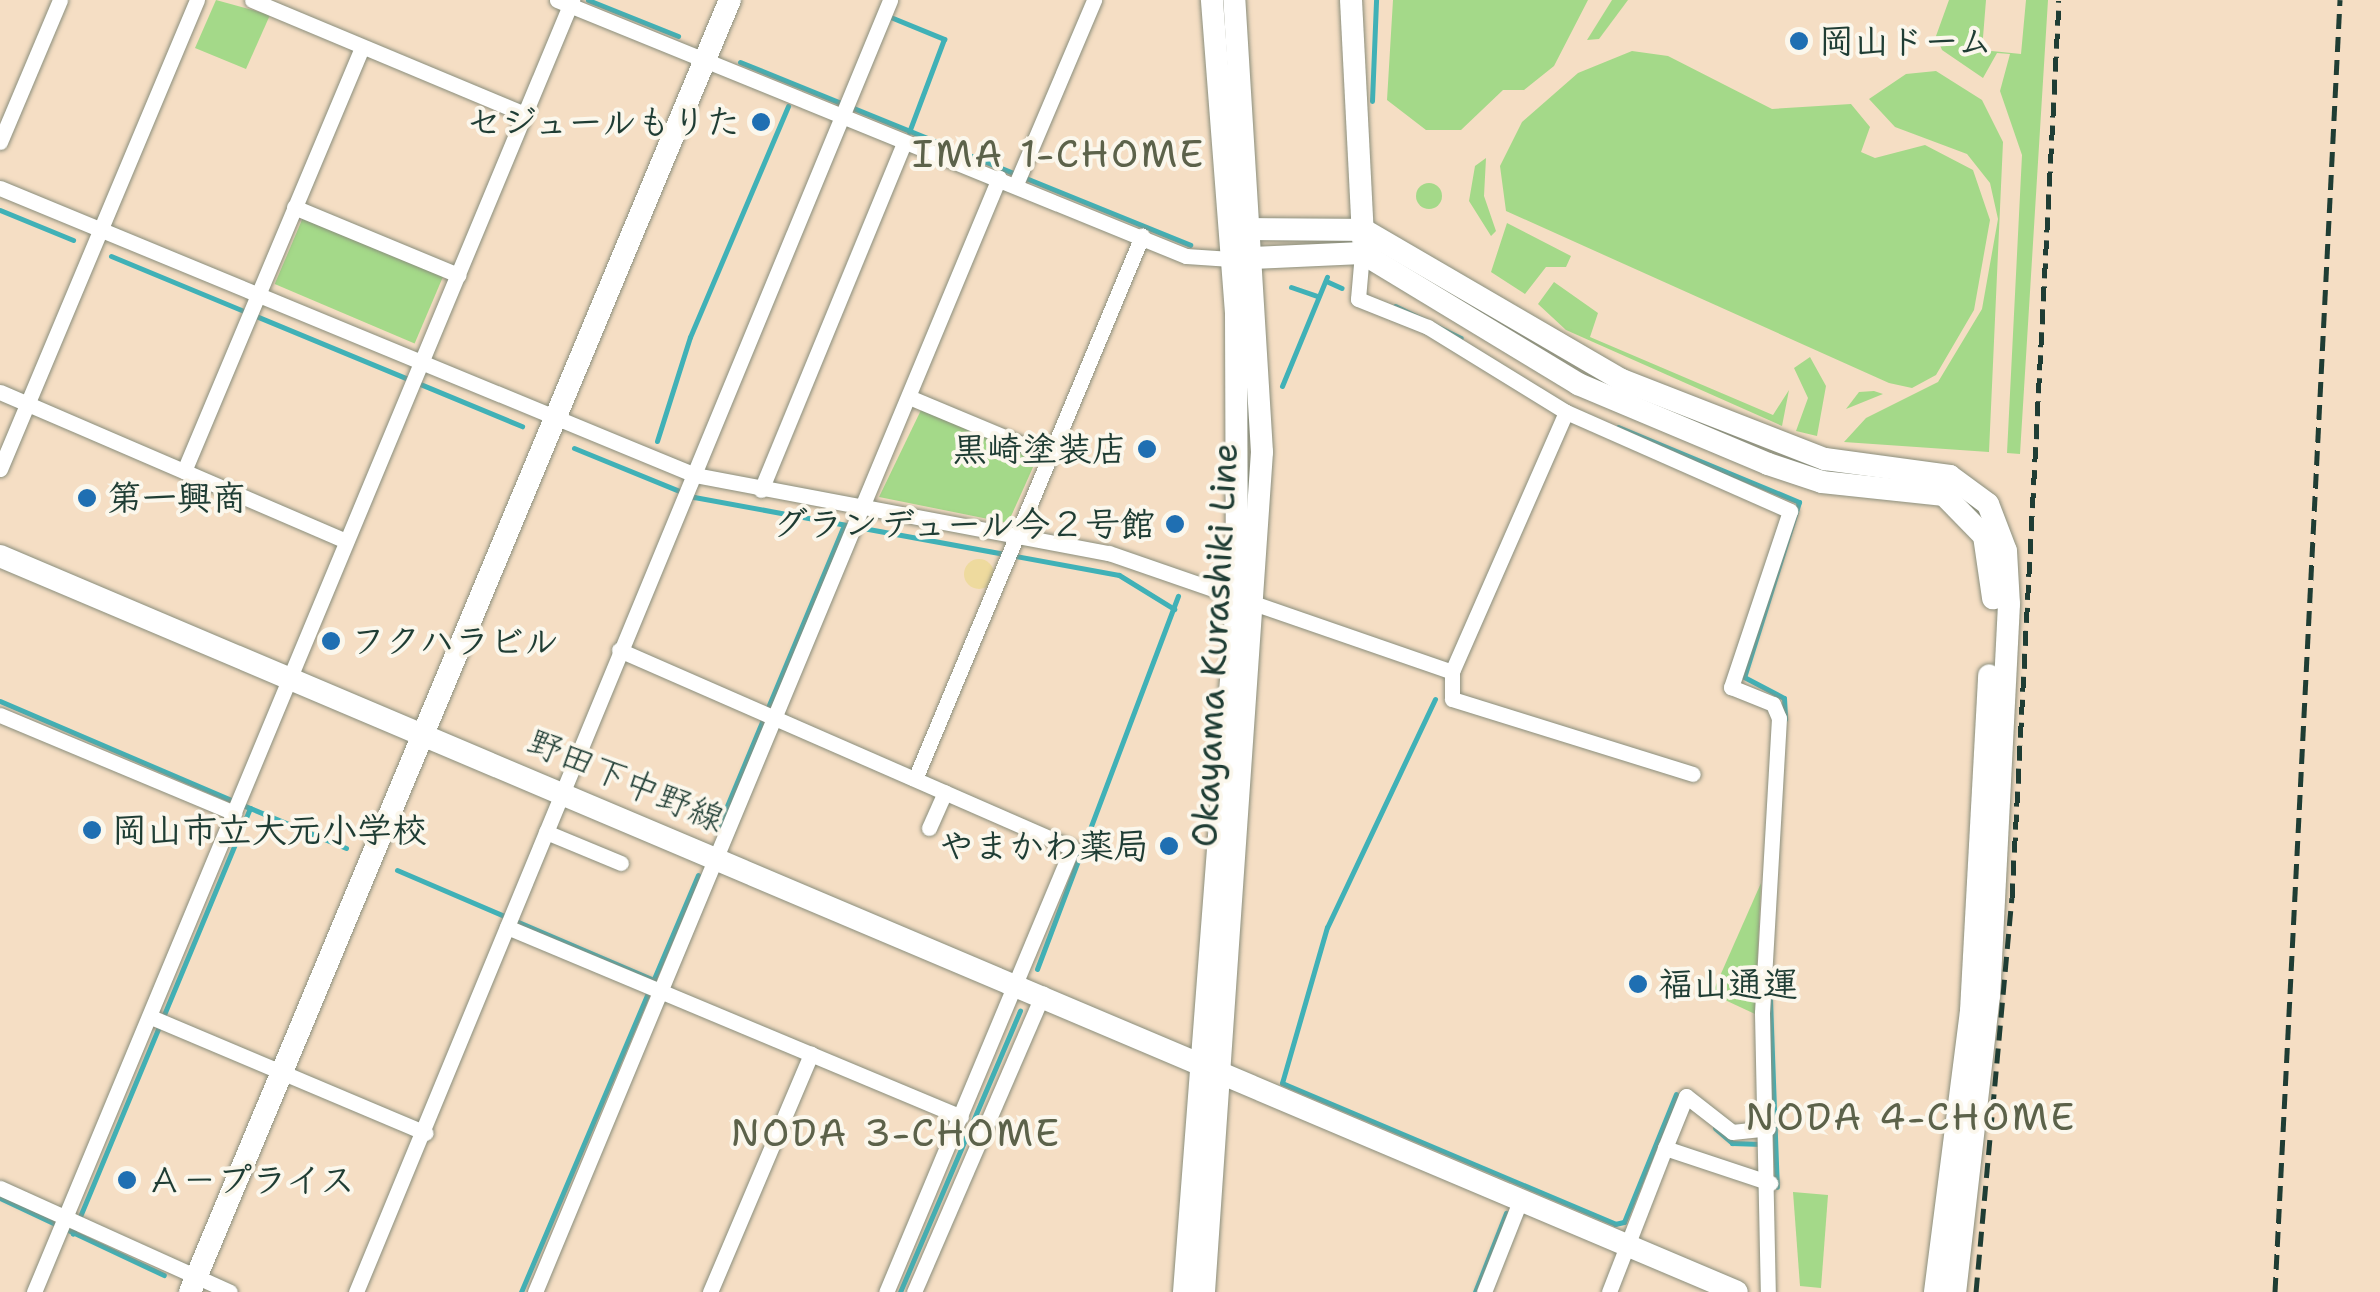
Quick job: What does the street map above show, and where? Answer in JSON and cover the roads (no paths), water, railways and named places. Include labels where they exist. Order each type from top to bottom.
[{"type":"street","points":[[0,142],[60,0]]},
{"type":"street","points":[[0,468],[197,0]]},
{"type":"street","points":[[252,0],[524,114]]},
{"type":"street","points":[[193,1285],[730,0]]},
{"type":"street","points":[[356,1292],[426,1133],[620,650],[890,0]]},
{"type":"street","points":[[1019,178],[1094,0]]},
{"type":"street","name":"Okayama Kurashiki Line","points":[[1204,1292],[1224,1072],[1247,606],[1242,258],[1212,0]]},
{"type":"street","points":[[1234,0],[1252,229],[1242,258]]},
{"type":"street","points":[[1351,0],[1347,62],[1363,242],[1358,298],[1428,326],[1566,412],[1790,510],[1731,687],[1772,704],[1780,718],[1762,1013],[1770,1183],[1768,1292]]},
{"type":"street","points":[[34,1292],[69,1225],[158,1020],[237,806],[524,114],[566,2],[842,111],[903,145],[999,178],[1019,178],[1206,262],[1363,242],[1596,392],[1790,473],[1944,495],[1984,536],[1994,604],[1970,1011],[1935,1292]]},
{"type":"street","points":[[184,472],[362,47]]},
{"type":"street","points":[[761,490],[903,145]]},
{"type":"street","points":[[534,1292],[655,988],[718,857],[769,714],[858,524],[999,178]]},
{"type":"street","points":[[0,188],[100,230],[252,308],[416,375],[555,419],[690,488],[761,490],[858,524],[1109,553],[1247,606],[1452,672]]},
{"type":"street","points":[[294,207],[458,275]]},
{"type":"street","points":[[1252,229],[1363,242],[1589,366],[1825,459],[1950,476],[1980,494],[1999,523],[2008,604],[1989,996],[1954,1292]]},
{"type":"street","points":[[915,779],[1142,236]]},
{"type":"street","points":[[0,392],[346,541]]},
{"type":"street","points":[[909,397],[1050,456]]},
{"type":"street","points":[[1566,412],[1452,672],[1452,699],[1693,774]]},
{"type":"street","name":"野田下中野線","points":[[0,556],[1044,994],[1737,1292]]},
{"type":"street","name":"Okayama Kurashiki Line","points":[[1184,1292],[1201,1061],[1247,606]]},
{"type":"street","points":[[620,650],[1072,848],[886,1292]]},
{"type":"street","points":[[0,716],[237,806]]},
{"type":"street","points":[[929,828],[945,792]]},
{"type":"street","points":[[546,832],[622,863]]},
{"type":"street","points":[[510,921],[655,988],[961,1118]]},
{"type":"street","points":[[914,1292],[1044,994]]},
{"type":"street","points":[[158,1020],[426,1133]]},
{"type":"street","points":[[710,1292],[812,1054]]},
{"type":"street","points":[[1609,1292],[1686,1096],[1732,1132],[1768,1128]]},
{"type":"street","points":[[1665,1148],[1770,1183]]},
{"type":"street","points":[[0,1188],[193,1285],[230,1292]]},
{"type":"street","points":[[1484,1292],[1520,1200]]},
{"type":"waterway","points":[[588,0],[678,36]]},
{"type":"waterway","points":[[1372,101],[1376,0]]},
{"type":"waterway","points":[[888,16],[944,39],[909,132]]},
{"type":"waterway","points":[[740,62],[1190,245]]},
{"type":"waterway","points":[[657,441],[690,337],[788,106]]},
{"type":"waterway","points":[[0,210],[73,240]]},
{"type":"waterway","points":[[111,256],[522,426]]},
{"type":"waterway","points":[[1282,386],[1327,277]]},
{"type":"waterway","points":[[1326,281],[1342,288]]},
{"type":"waterway","points":[[1291,287],[1317,296]]},
{"type":"waterway","points":[[1395,306],[1461,338]]},
{"type":"waterway","points":[[1618,427],[1799,502],[1744,677],[1784,698],[1785,719]]},
{"type":"waterway","points":[[574,448],[694,497],[1119,575],[1174,609]]},
{"type":"waterway","points":[[717,830],[843,528]]},
{"type":"waterway","points":[[1037,969],[1178,596]]},
{"type":"waterway","points":[[1435,699],[1327,927],[1282,1083],[1615,1224],[1624,1222],[1676,1094]]},
{"type":"waterway","points":[[0,701],[250,808],[73,1234]]},
{"type":"waterway","points":[[250,808],[346,848]]},
{"type":"waterway","points":[[397,870],[654,980]]},
{"type":"waterway","points":[[521,1292],[698,875]]},
{"type":"waterway","points":[[1770,1000],[1777,1187]]},
{"type":"waterway","points":[[900,1292],[1020,1011]]},
{"type":"waterway","points":[[1715,1128],[1732,1143],[1762,1144]]},
{"type":"waterway","points":[[0,1198],[164,1275]]},
{"type":"waterway","points":[[1475,1292],[1506,1213]]},
{"type":"railway","points":[[1976,1292],[2012,898],[2059,0]]},
{"type":"railway","points":[[2275,1292],[2340,0]]},
{"type":"place","name":"岡山ドーム","points":[[1799,41]]},
{"type":"place","name":"セジュールもりた","points":[[761,122]]},
{"type":"place","name":"黒崎塗装店","points":[[1147,449]]},
{"type":"place","name":"第一興商","points":[[87,498]]},
{"type":"place","name":"グランデュール今２号館","points":[[1175,524]]},
{"type":"place","name":"フクハラビル","points":[[331,641]]},
{"type":"place","name":"岡山市立大元小学校","points":[[92,830]]},
{"type":"place","name":"やまかわ薬局","points":[[1169,846]]},
{"type":"place","name":"福山通運","points":[[1638,984]]},
{"type":"place","name":"Ａ－プライス","points":[[127,1180]]},
{"type":"district","name":"IMA 1-CHOME","points":[[1059,154]]},
{"type":"district","name":"NODA 4-CHOME","points":[[1911,1117]]},
{"type":"district","name":"NODA 3-CHOME","points":[[896,1133]]}]
